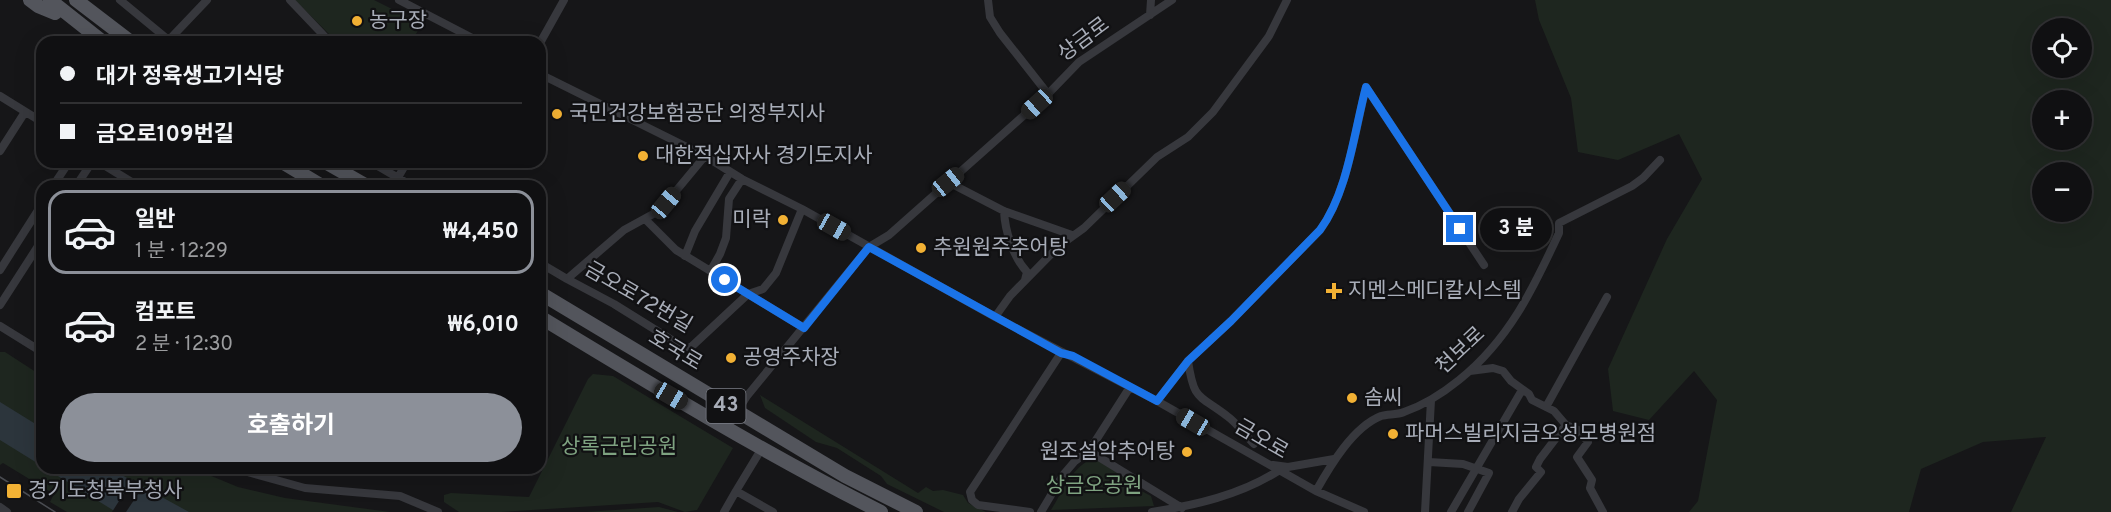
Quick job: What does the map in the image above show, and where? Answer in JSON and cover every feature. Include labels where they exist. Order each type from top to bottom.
[{"type":"main road","points":[[30,0],[38,6],[53,6],[85,36]]},
{"type":"main road","points":[[39,0],[53,6],[96,36]]},
{"type":"main road","points":[[76,0],[123,36]]},
{"type":"main road","points":[[81,24],[88,36]]},
{"type":"main road","points":[[292,168],[312,180]]},
{"type":"main road","points":[[336,168],[356,180]]},
{"type":"main road","name":"호국로","points":[[546,297],[845,476],[916,512]]},
{"type":"main road","name":"호국로","points":[[546,321],[814,478],[881,512]]},
{"type":"street","points":[[120,0],[161,36]]},
{"type":"street","points":[[174,36],[207,0]]},
{"type":"street","points":[[290,0],[324,36]]},
{"type":"street","points":[[399,0],[468,36]]},
{"type":"street","points":[[544,36],[564,0]]},
{"type":"street","points":[[988,0],[990,18],[1048,94]]},
{"type":"street","points":[[1150,15],[1151,0]]},
{"type":"street","name":"상금로","points":[[727,428],[736,411],[869,247],[889,235],[1048,94],[1079,62],[1172,0]]},
{"type":"street","points":[[995,317],[1010,296],[1072,235],[1084,228],[1157,157],[1188,137],[1213,112],[1269,36],[1287,0]]},
{"type":"street","name":"금오로","points":[[546,77],[705,156],[742,179],[802,209],[1061,353],[1073,356],[1157,401],[1278,471],[1364,512]]},
{"type":"street","points":[[1157,401],[1188,361],[1231,321],[1320,230],[1330,216],[1366,87],[1484,266]]},
{"type":"street","points":[[0,96],[36,118]]},
{"type":"street","points":[[0,151],[25,112]]},
{"type":"street","name":"금오로72번길","points":[[705,156],[666,203],[645,219],[624,230],[567,279],[690,348],[748,294]]},
{"type":"street","name":"천보로","points":[[1425,512],[1431,400],[1469,371],[1506,333],[1533,288],[1560,233],[1559,223],[1632,186],[1660,160]]},
{"type":"street","points":[[109,168],[128,180]]},
{"type":"street","points":[[382,168],[403,180]]},
{"type":"street","points":[[396,180],[403,168]]},
{"type":"street","points":[[686,256],[695,231],[730,172]]},
{"type":"street","points":[[711,270],[726,238],[729,199],[742,179]]},
{"type":"street","points":[[948,182],[1004,211],[1072,235]]},
{"type":"street","points":[[748,294],[763,290],[776,273],[802,209]]},
{"type":"street","points":[[1004,211],[1005,226],[1020,265],[1027,272],[1025,281]]},
{"type":"street","points":[[0,270],[36,213]]},
{"type":"street","points":[[645,219],[660,236],[686,256],[804,328]]},
{"type":"street","points":[[0,305],[36,249]]},
{"type":"street","points":[[546,267],[567,279]]},
{"type":"street","points":[[1546,407],[1606,297]]},
{"type":"street","points":[[0,326],[36,348]]},
{"type":"street","points":[[1030,512],[978,505],[972,500],[970,492],[1061,353]]},
{"type":"street","points":[[1188,361],[1198,396],[1230,417],[1254,444]]},
{"type":"street","points":[[1469,371],[1493,368],[1503,371],[1532,400],[1554,411],[1566,425],[1578,430],[1588,442],[1577,457],[1592,480],[1590,488],[1603,512]]},
{"type":"street","points":[[1041,512],[1063,475],[1089,450],[1130,387]]},
{"type":"street","points":[[1451,512],[1522,390]]},
{"type":"street","points":[[1316,491],[1334,459],[1356,434],[1382,416],[1402,413],[1431,400]]},
{"type":"street","points":[[1512,512],[1519,499],[1541,472],[1536,467],[1540,459],[1566,425]]},
{"type":"street","points":[[724,512],[762,448]]},
{"type":"street","points":[[1089,450],[1182,507]]},
{"type":"street","points":[[1266,464],[1288,467],[1334,459]]},
{"type":"street","points":[[1429,462],[1463,464],[1489,473],[1468,512]]},
{"type":"street","points":[[1152,512],[1182,507],[1228,494],[1262,482],[1278,471]]},
{"type":"street","points":[[255,474],[305,488],[400,496],[438,512]]},
{"type":"street","points":[[736,491],[773,512]]},
{"type":"street","points":[[0,507],[7,512]]},
{"type":"green space","points":[[295,0],[374,0],[422,24],[415,36],[331,36]]},
{"type":"green space","points":[[1535,0],[2111,0],[2111,512],[2011,512],[2046,437],[1983,442],[1921,469],[1909,512],[1689,512],[1698,501],[1717,400],[1694,371],[1649,420],[1613,411],[1608,369],[1667,239],[1702,179],[1679,134],[1618,160],[1578,152],[1571,98],[1539,20]]},
{"type":"green space","points":[[0,352],[5,352],[36,372],[36,474],[207,474],[238,487],[285,498],[390,512],[67,512],[50,502],[54,494],[3,463],[0,465]]},
{"type":"green space","name":"상록근린공원","points":[[593,374],[613,376],[733,448],[697,510],[685,512],[658,502],[501,512],[459,512],[444,502],[444,495],[451,493],[529,497],[540,474],[546,474],[546,463],[588,379]]},
{"type":"green space","points":[[760,395],[918,493],[926,487],[933,491],[943,490],[963,495],[968,503],[986,512],[944,512],[887,484],[881,476],[837,448],[816,442],[765,408]]},
{"type":"green space","name":"상금오공원","points":[[1094,458],[1127,477],[1130,485],[1151,496],[1154,506],[1051,510],[1074,473]]},
{"type":"green space","points":[[659,507],[678,512],[586,512]]},
{"type":"shaded area","points":[[0,402],[36,424],[36,462],[0,440]]},
{"type":"shaded area","points":[[55,474],[120,474],[189,512],[116,512]]},
{"type":"pier","points":[[133,479],[144,485],[126,512],[112,512]]},
{"type":"tram line","points":[[0,477],[55,512]]},
{"type":"place","name":"농구장","points":[[357,21]]},
{"type":"place","name":"국민건강보험공단 의정부지사","points":[[557,114]]},
{"type":"place","name":"대한적십자사 경기도지사","points":[[643,156]]},
{"type":"place","name":"미락","points":[[783,220]]},
{"type":"place","name":"추원원주추어탕","points":[[921,248]]},
{"type":"place","name":"지멘스메디칼시스템","points":[[1334,291]]},
{"type":"place","name":"공영주차장","points":[[731,358]]},
{"type":"place","name":"솜씨","points":[[1352,398]]},
{"type":"place","name":"파머스빌리지금오성모병원점","points":[[1393,434]]},
{"type":"place","name":"원조설악추어탕","points":[[1187,452]]},
{"type":"place","name":"경기도청북부청사","points":[[14,491]]},
{"type":"route","points":[[725,280],[804,328],[869,247],[1061,353],[1073,356],[1157,401],[1188,361],[1231,321],[1320,230],[1330,216],[1337,200],[1366,87],[1460,229]]}]
